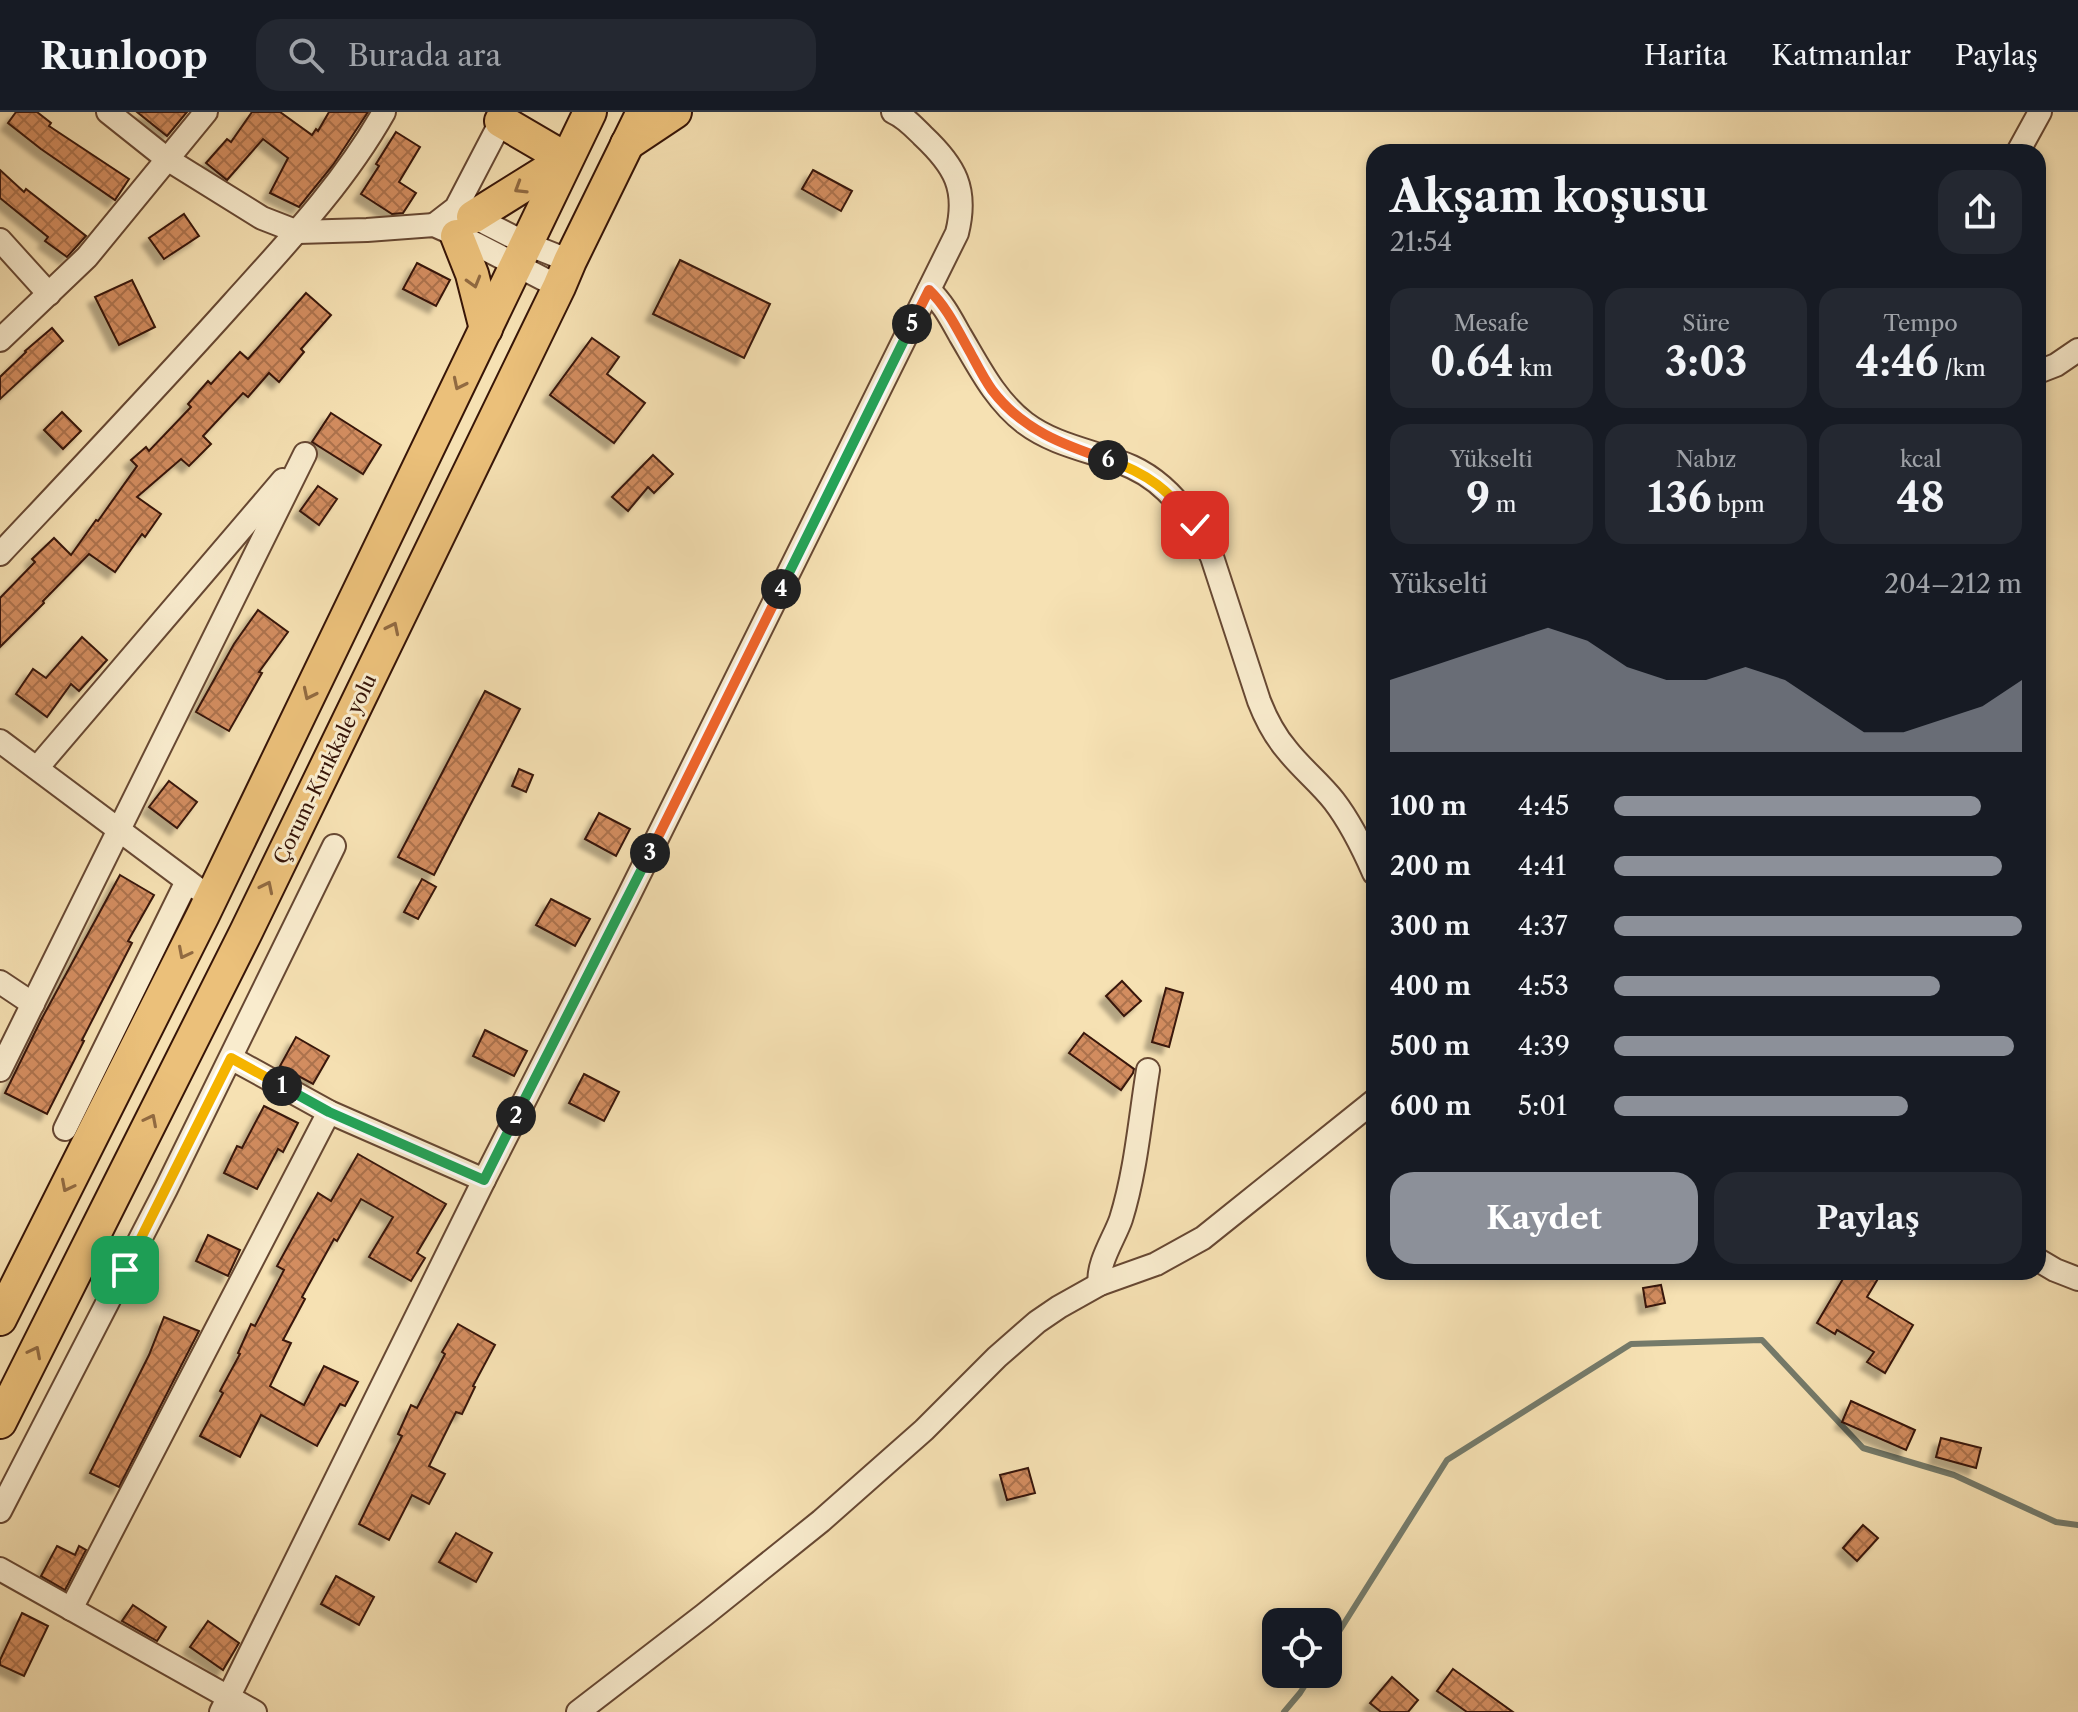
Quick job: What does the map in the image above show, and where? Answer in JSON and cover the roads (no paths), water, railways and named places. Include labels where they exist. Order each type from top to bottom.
[{"type":"highway","points":[[0,1319],[199,890],[486,329],[590,112]]},
{"type":"highway","name":"Çorum-Kırıkkale yolu","points":[[0,1422],[246,932],[643,112]]},
{"type":"highway","points":[[627,144],[675,112]]},
{"type":"highway","points":[[503,116],[566,159]]},
{"type":"highway","points":[[486,329],[455,221],[566,159]]},
{"type":"street","points":[[108,112],[167,159],[262,218],[298,232],[367,230],[455,221],[565,274]]},
{"type":"street","points":[[0,340],[87,257],[206,112]]},
{"type":"street","points":[[0,554],[163,382],[298,232],[367,141],[384,112]]},
{"type":"street","points":[[2022,144],[2040,112]]},
{"type":"street","points":[[224,1705],[957,233],[962,203],[960,188],[949,163],[901,113]]},
{"type":"street","points":[[455,221],[503,116]]},
{"type":"street","points":[[0,240],[49,294]]},
{"type":"street","points":[[929,290],[943,305],[992,390],[1024,422],[1051,439],[1132,468],[1161,487],[1185,511],[1212,557],[1266,718],[1286,750],[1344,815],[1366,858]]},
{"type":"street","points":[[2046,369],[2078,350]]},
{"type":"street","points":[[0,1070],[305,454],[37,768]]},
{"type":"street","points":[[0,741],[199,890],[65,1129]]},
{"type":"street","points":[[0,1511],[166,1189],[334,846]]},
{"type":"street","points":[[0,982],[33,1004]]},
{"type":"street","points":[[231,1058],[329,1112],[484,1180]]},
{"type":"street","points":[[1100,1284],[1099,1270],[1127,1195],[1148,1070]]},
{"type":"street","points":[[578,1712],[821,1521],[924,1430],[1016,1339],[1059,1307],[1100,1284],[1156,1264],[1203,1238],[1366,1107]]},
{"type":"street","points":[[71,1609],[329,1112]]},
{"type":"street","points":[[2046,1265],[2078,1279]]},
{"type":"street","points":[[0,1569],[71,1609],[224,1705],[255,1712]]},
{"type":"waterway","points":[[1342,1627],[1447,1460],[1631,1344],[1762,1340],[1863,1448],[1954,1475],[2056,1522],[2078,1525]]},
{"type":"waterway","points":[[1284,1712],[1303,1688]]}]
